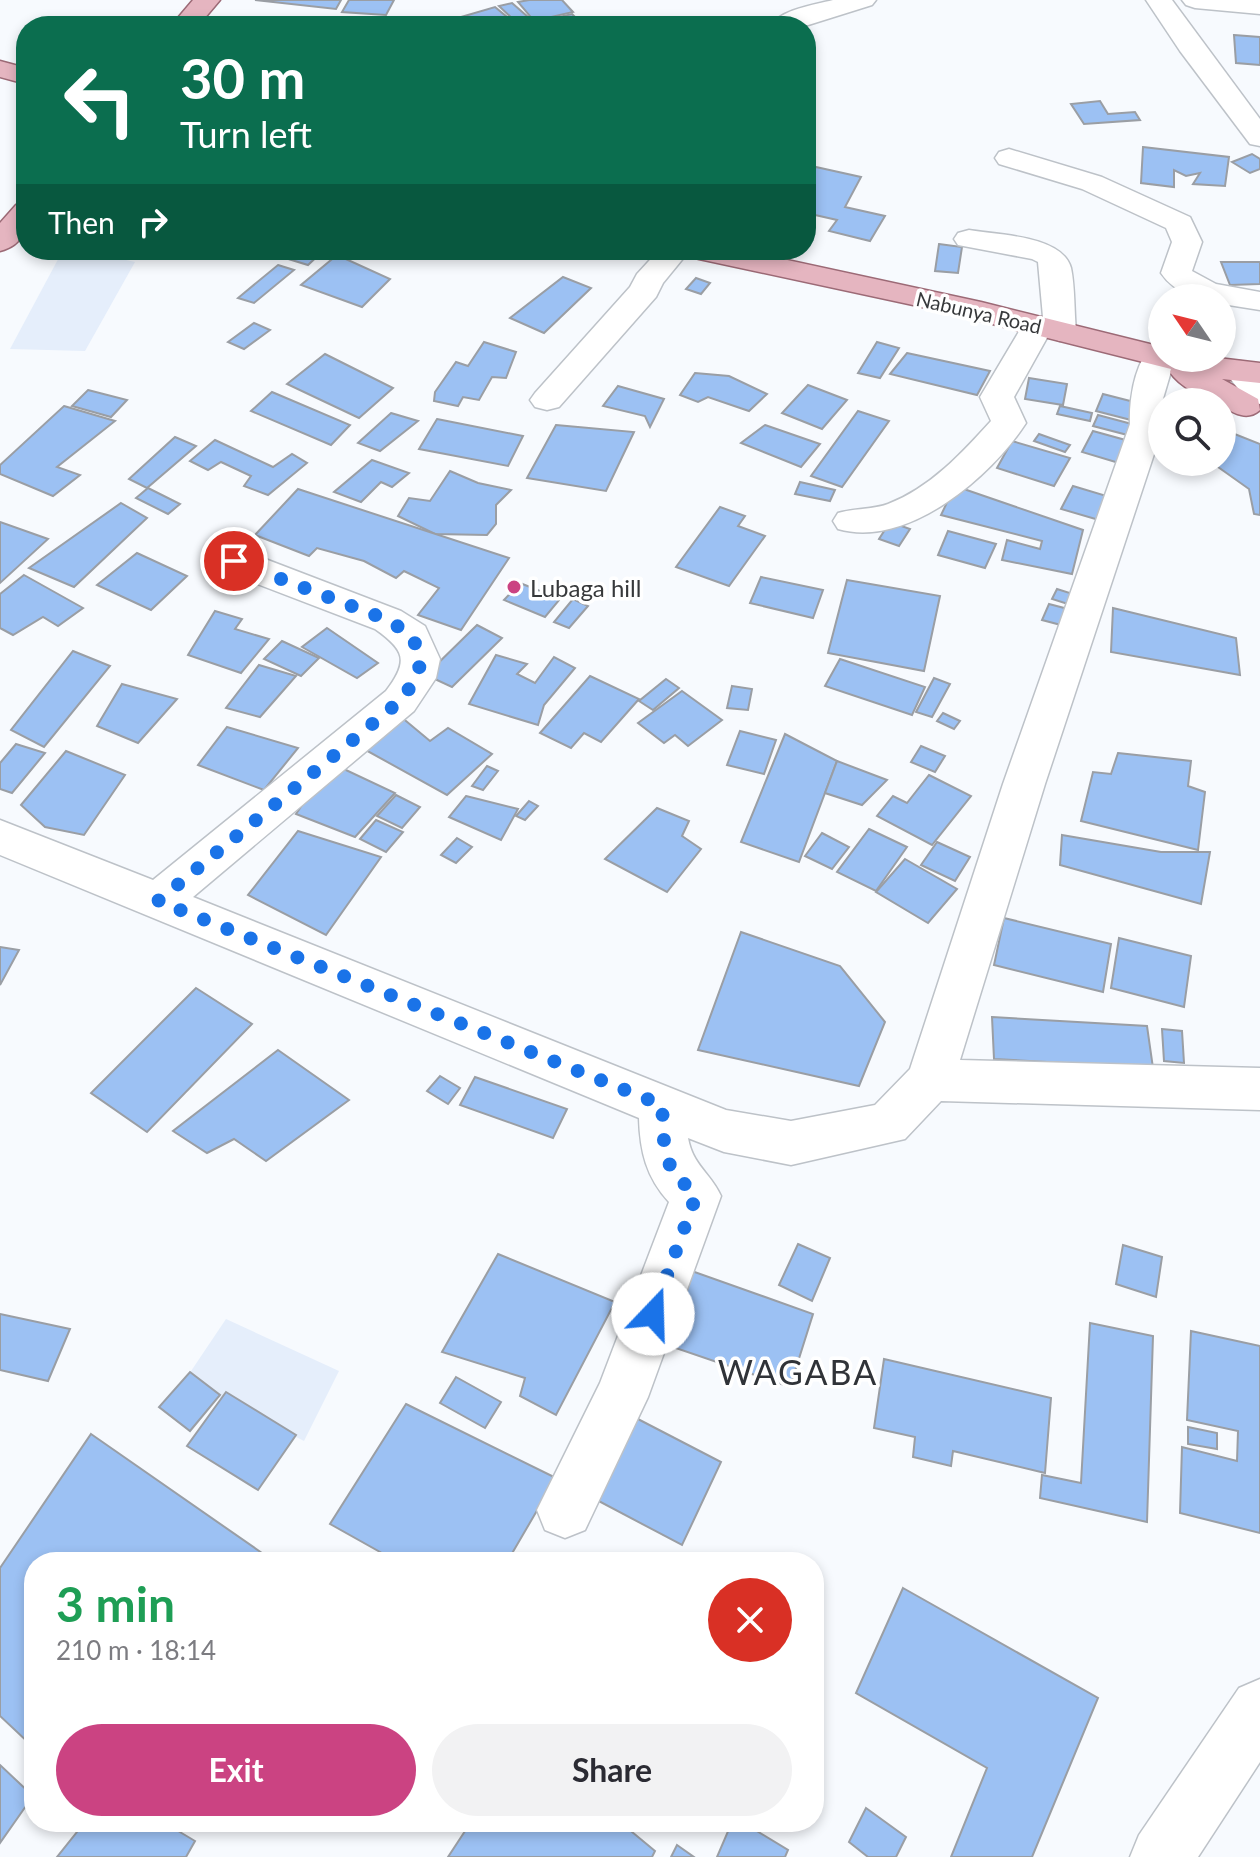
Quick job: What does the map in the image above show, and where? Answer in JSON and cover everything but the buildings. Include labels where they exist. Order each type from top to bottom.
[{"type":"main road","points":[[193,16],[207,0]]},
{"type":"main road","points":[[0,242],[16,223]]},
{"type":"main road","name":"Nabunya Road","points":[[744,260],[1049,328],[1148,355]]},
{"type":"main road","points":[[1197,372],[1253,393]]},
{"type":"street","points":[[806,16],[863,0]]},
{"type":"street","points":[[1159,0],[1260,138]]},
{"type":"street","points":[[1195,0],[1260,6]]},
{"type":"street","points":[[1009,158],[1092,183],[1179,223],[1187,242],[1176,273],[1191,287],[1217,295],[1260,301]]},
{"type":"street","points":[[851,521],[864,521],[920,506],[954,481],[1009,423],[997,397],[1049,328],[1055,266],[1050,257],[1041,251],[969,239]]},
{"type":"street","points":[[547,400],[645,290],[648,281],[666,260]]},
{"type":"street","points":[[0,837],[724,1131],[791,1143],[888,1124],[930,1080],[1024,784],[1147,424],[1146,403],[1157,372]]},
{"type":"street","points":[[1214,372],[1253,393]]},
{"type":"street","points":[[158,901],[400,701],[417,678],[421,659],[412,636],[388,620],[234,561]]},
{"type":"street","points":[[930,1080],[1260,1089]]},
{"type":"street","points":[[565,1510],[621,1397],[696,1196],[671,1170],[664,1141],[662,1105]]},
{"type":"street","points":[[1161,1857],[1260,1709]]},
{"type":"shaded area","points":[[58,260],[135,262],[85,351],[10,349]]},
{"type":"shaded area","points":[[226,1319],[339,1371],[304,1441],[185,1380]]},
{"type":"place","name":"Lubaga hill","points":[[514,587]]},
{"type":"district","name":"WAGABA","points":[[798,1371]]},
{"type":"route","points":[[234,561],[388,620],[412,636],[421,659],[417,678],[400,701],[158,901],[662,1105],[664,1141],[671,1170],[696,1196],[653,1314]]}]
